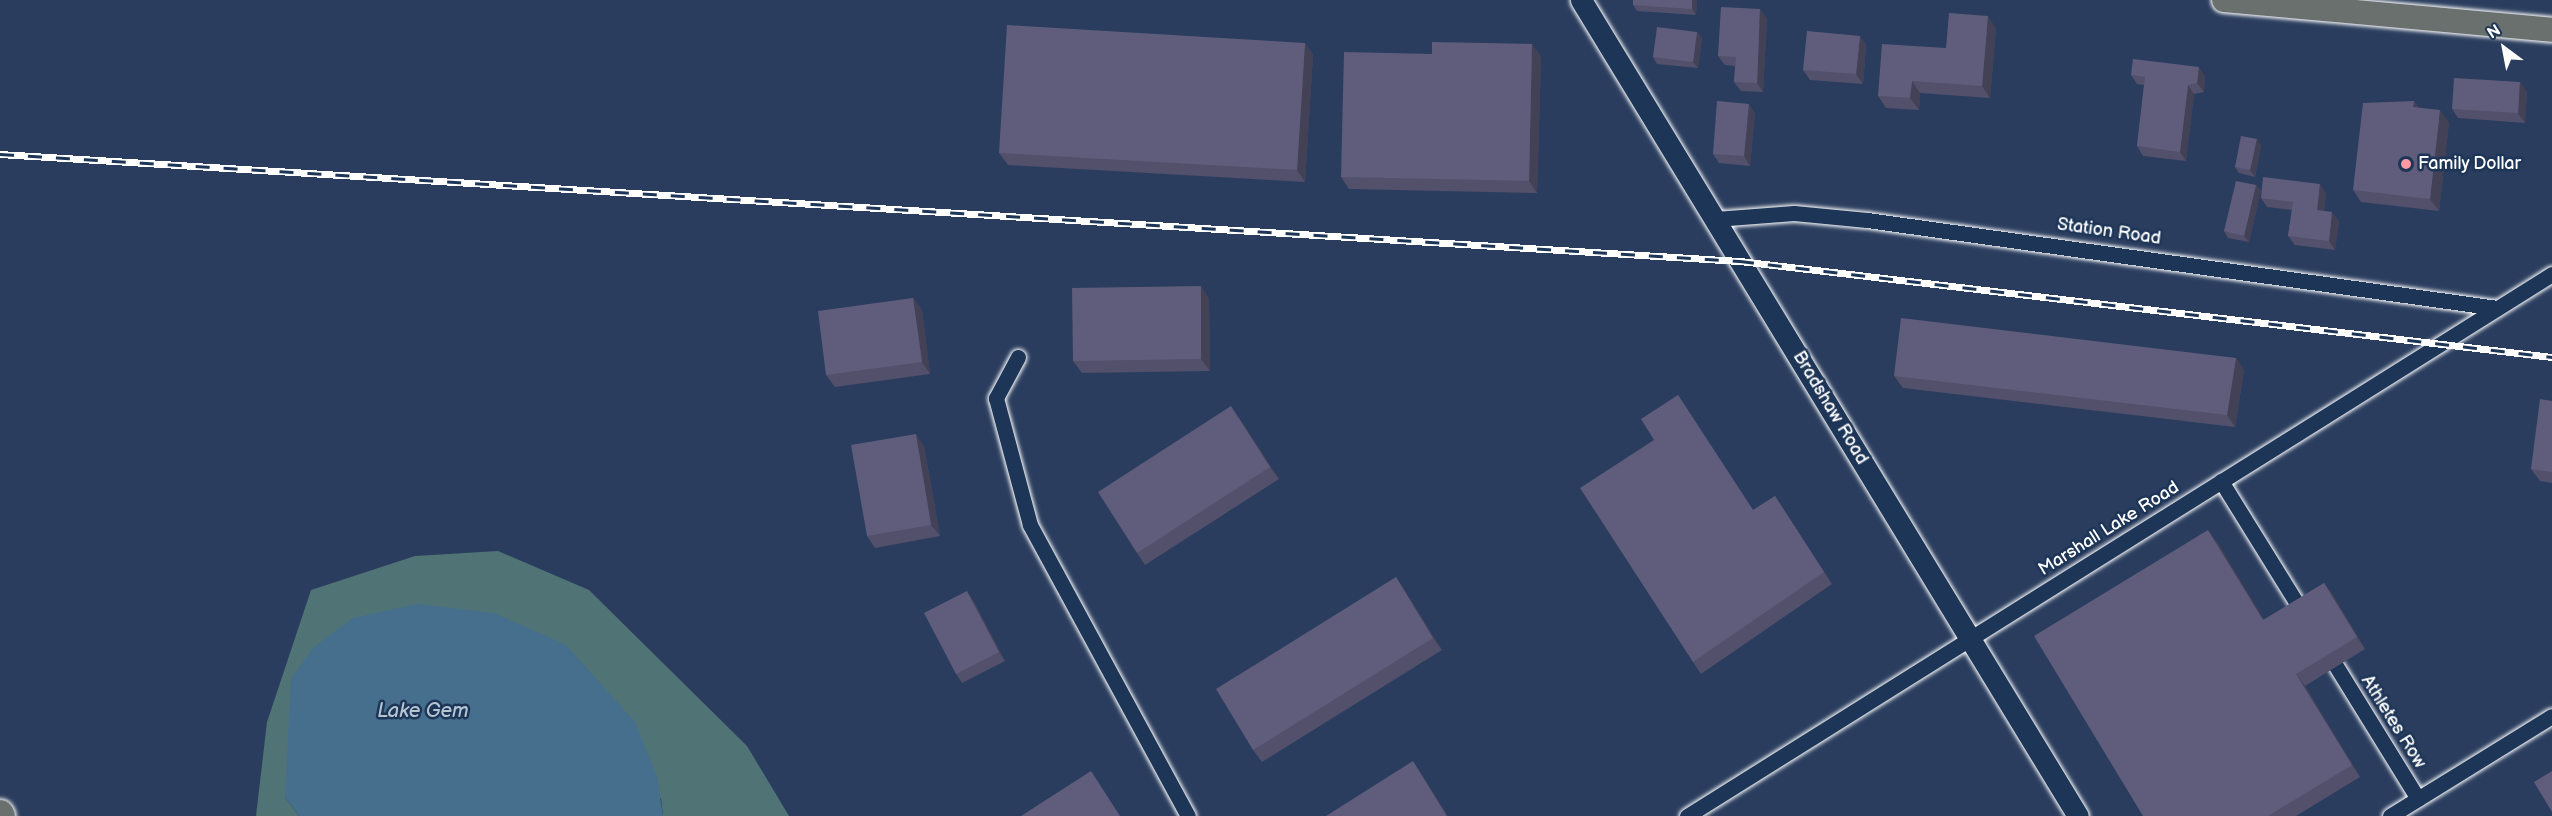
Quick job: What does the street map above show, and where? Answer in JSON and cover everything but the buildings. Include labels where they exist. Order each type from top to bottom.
[{"type":"main road","points":[[2224,0],[2552,30]]},
{"type":"street","name":"Bradshaw Road","points":[[1581,0],[2078,816]]},
{"type":"street","name":"Station Road","points":[[1715,219],[1794,213],[1868,220],[2497,308]]},
{"type":"street","name":"Marshall Lake Road","points":[[1687,816],[2552,274]]},
{"type":"street","points":[[1018,357],[996,398],[1030,525],[1188,816]]},
{"type":"street","points":[[2221,481],[2303,613]]},
{"type":"street","name":"Athletes Row","points":[[2336,666],[2418,798]]},
{"type":"street","points":[[2390,816],[2552,716]]},
{"type":"green space","name":"Lake Gem","points":[[498,551],[589,590],[747,746],[789,816],[663,816],[661,798],[285,797],[299,816],[256,816],[267,722],[311,590],[415,556]]},
{"type":"water","name":"Lake Gem","points":[[417,604],[494,613],[566,645],[635,722],[657,776],[663,816],[299,816],[285,797],[291,679],[313,648],[353,618]]},
{"type":"railway","points":[[0,154],[1740,261],[2552,357]]},
{"type":"place","name":"Family Dollar","points":[[2406,164]]}]
